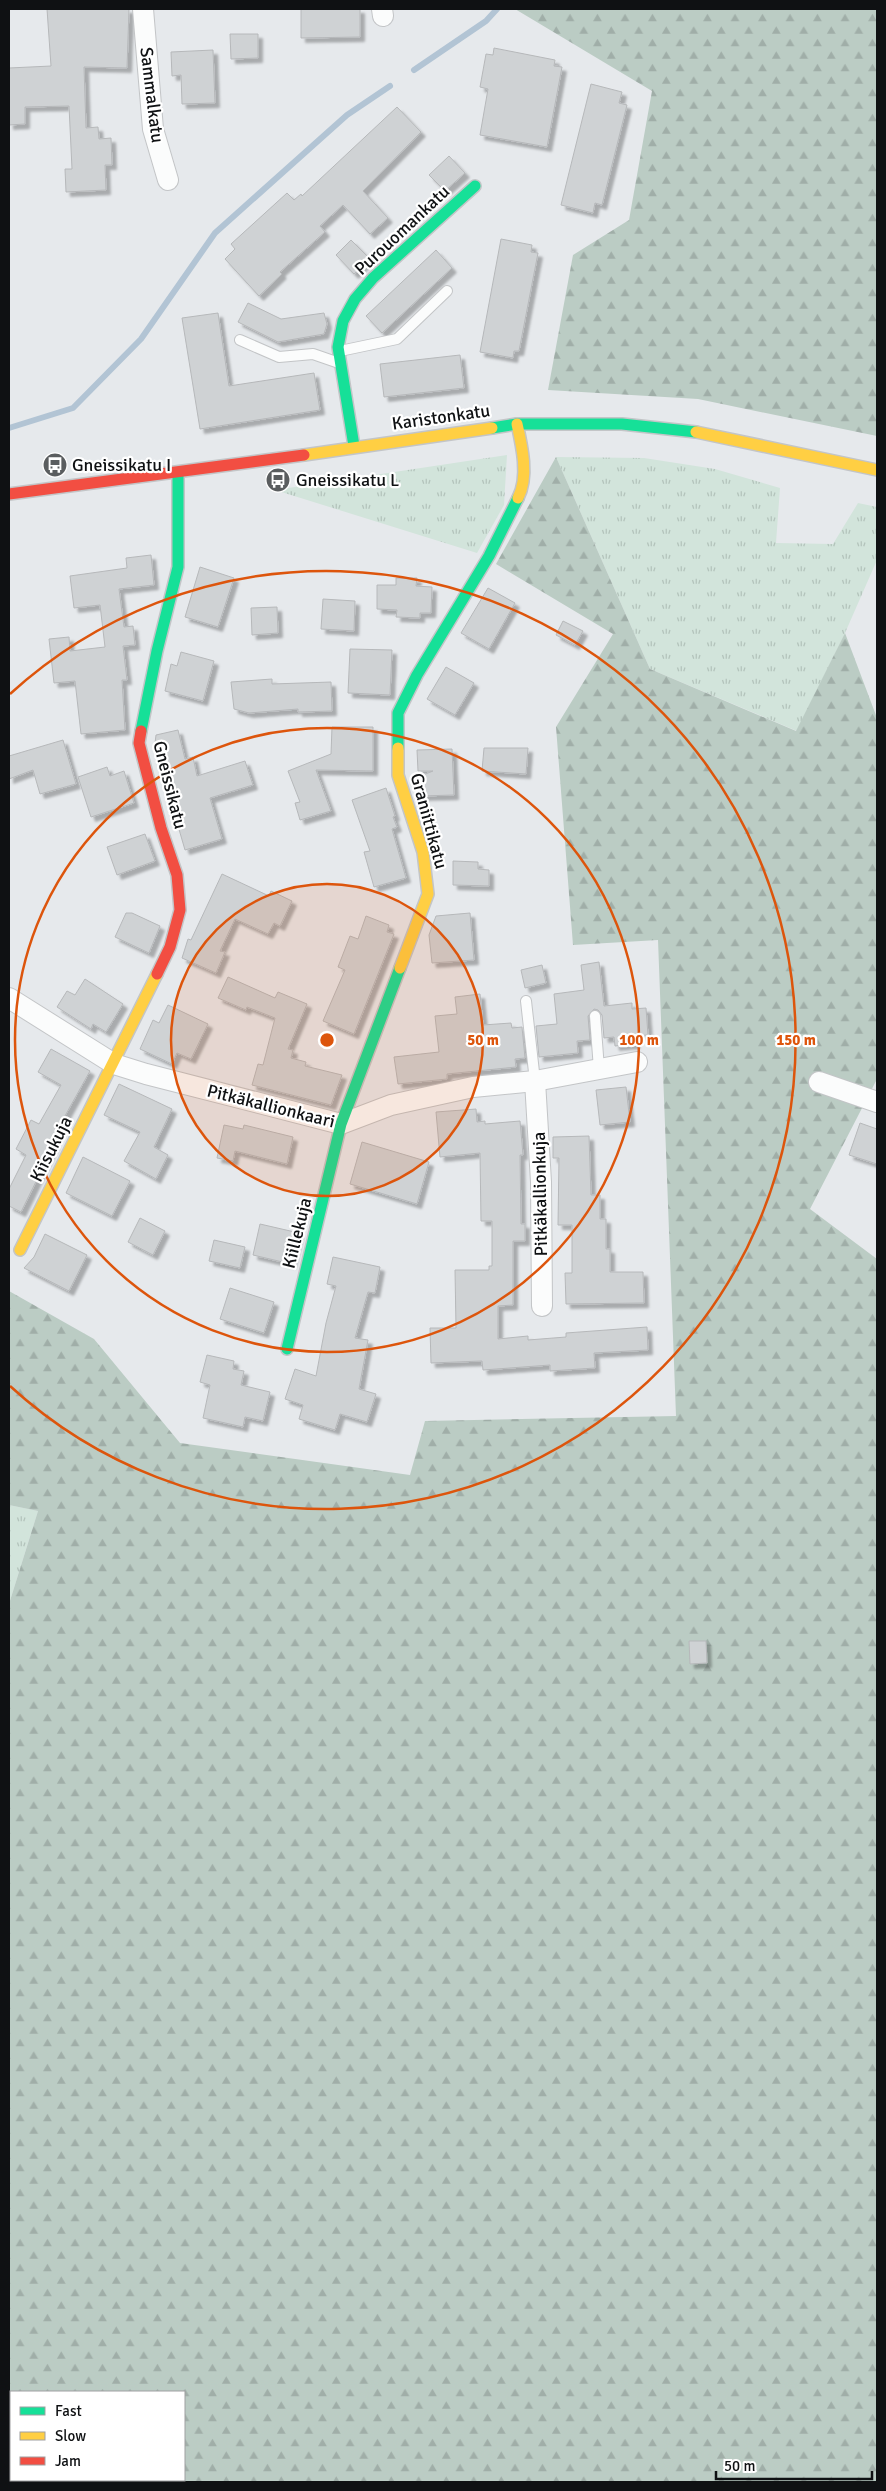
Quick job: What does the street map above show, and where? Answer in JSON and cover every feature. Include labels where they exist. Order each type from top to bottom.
[{"type":"street","name":"Sammalkatu","points":[[143,9],[153,129],[168,180]]},
{"type":"street","name":"Purouomankatu","points":[[354,446],[339,352],[341,324],[357,297],[382,268],[458,204],[475,186]]},
{"type":"street","name":"Karistonkatu","points":[[9,494],[178,473],[354,446],[517,424],[622,424],[688,430],[877,470]]},
{"type":"street","name":"Graniittikatu","points":[[341,1124],[428,894],[423,852],[398,775],[398,713],[418,675],[489,556],[523,488],[522,445],[517,424]]},
{"type":"street","name":"Gneissikatu","points":[[114,1064],[170,947],[180,910],[177,875],[161,828],[139,742],[157,651],[178,567],[178,473]]},
{"type":"street","name":"Pitkäkallionkaari","points":[[9,998],[114,1064],[341,1124],[392,1105],[473,1087],[535,1081],[637,1062]]},
{"type":"street","name":"Kiisukuja","points":[[20,1250],[114,1064]]},
{"type":"street","name":"Pitkäkallionkuja","points":[[535,1081],[541,1182],[542,1306]]},
{"type":"street","points":[[819,1082],[877,1102]]},
{"type":"street","name":"Kiillekuja","points":[[287,1349],[341,1124]]},
{"type":"lane","points":[[339,352],[396,339],[447,291]]},
{"type":"lane","points":[[240,340],[279,357],[313,354],[342,365]]},
{"type":"lane","points":[[526,1001],[535,1081]]},
{"type":"lane","points":[[595,1016],[599,1069]]},
{"type":"green space","points":[[515,9],[877,9],[877,436],[698,399],[548,390],[573,255],[629,220],[652,91]]},
{"type":"green space","points":[[507,455],[504,505],[477,553],[275,490]]},
{"type":"green space","points":[[556,457],[644,458],[715,469],[780,488],[776,543],[833,544],[858,503],[877,507],[877,560],[845,633],[797,731],[650,669]]},
{"type":"green space","points":[[556,457],[650,669],[796,731],[845,633],[877,718],[877,1079],[810,1209],[877,1259],[877,2482],[9,2482],[9,1604],[38,1511],[9,1505],[9,1291],[94,1339],[180,1443],[410,1475],[425,1421],[676,1416],[658,940],[573,945],[556,727],[613,634],[496,564]]},
{"type":"green space","points":[[9,1505],[38,1511],[9,1604]]},
{"type":"building","points":[[47,9],[129,9],[127,68],[84,67],[86,128],[98,127],[99,139],[111,138],[112,165],[105,165],[106,190],[66,192],[65,169],[72,169],[69,106],[25,107],[25,124],[9,125],[9,68],[51,66]]},
{"type":"building","points":[[301,9],[360,9],[360,37],[301,38]]},
{"type":"building","points":[[230,34],[258,34],[258,58],[231,59]]},
{"type":"building","points":[[494,48],[555,60],[554,66],[562,67],[547,147],[480,135],[488,89],[480,87],[486,54],[493,55]]},
{"type":"building","points":[[213,50],[215,103],[182,104],[181,75],[172,76],[171,52]]},
{"type":"building","points":[[591,84],[622,92],[619,103],[627,105],[602,205],[595,203],[593,213],[561,205]]},
{"type":"building","points":[[397,107],[421,132],[363,191],[388,218],[370,234],[343,205],[320,226],[325,232],[280,272],[282,274],[259,296],[225,259],[235,249],[231,244],[287,193],[294,200],[301,194],[302,196]]},
{"type":"building","points":[[449,156],[465,173],[445,191],[429,175]]},
{"type":"building","points":[[501,239],[532,245],[531,252],[538,253],[519,351],[514,351],[513,358],[480,352]]},
{"type":"building","points":[[351,240],[370,259],[354,274],[336,255]]},
{"type":"building","points":[[436,250],[452,268],[382,333],[366,316]]},
{"type":"building","points":[[248,303],[281,319],[324,313],[327,324],[324,334],[278,342],[238,322]]},
{"type":"building","points":[[218,313],[229,386],[314,373],[320,410],[200,429],[182,318]]},
{"type":"building","points":[[460,355],[464,388],[384,397],[380,364]]},
{"type":"building","points":[[151,555],[154,585],[119,589],[124,627],[133,626],[135,645],[123,646],[127,680],[122,680],[125,730],[81,734],[75,681],[54,683],[49,639],[69,637],[70,651],[105,647],[100,605],[74,608],[70,576],[127,568],[126,558]]},
{"type":"building","points":[[200,567],[234,578],[218,627],[185,617]]},
{"type":"building","points":[[396,578],[417,578],[416,586],[432,587],[431,613],[420,613],[420,618],[396,617],[397,610],[377,609],[377,585],[396,585]]},
{"type":"building","points":[[488,588],[515,603],[489,649],[461,633]]},
{"type":"building","points":[[323,599],[355,601],[354,631],[321,629]]},
{"type":"building","points":[[277,607],[278,633],[252,635],[251,608]]},
{"type":"building","points":[[563,621],[583,631],[575,645],[556,635]]},
{"type":"building","points":[[350,649],[392,650],[390,695],[348,693]]},
{"type":"building","points":[[181,652],[214,661],[203,701],[165,691],[171,664],[177,666]]},
{"type":"building","points":[[446,667],[474,683],[455,715],[427,699]]},
{"type":"building","points":[[272,679],[272,684],[331,682],[332,711],[298,712],[298,709],[249,713],[234,709],[231,682]]},
{"type":"building","points":[[332,727],[373,727],[373,771],[316,770],[331,811],[300,820],[295,803],[300,802],[288,771],[331,754]]},
{"type":"building","points":[[178,730],[185,759],[193,757],[197,776],[245,761],[253,785],[210,798],[222,839],[185,850],[176,819],[183,817],[171,780],[165,782],[155,743],[156,735]]},
{"type":"building","points":[[63,740],[76,784],[40,794],[33,770],[9,779],[9,756]]},
{"type":"building","points":[[484,748],[528,748],[526,774],[482,771]]},
{"type":"building","points":[[452,749],[454,795],[421,796],[418,777],[433,771],[418,771],[417,750]]},
{"type":"building","points":[[107,767],[110,776],[124,771],[134,803],[91,817],[78,777]]},
{"type":"building","points":[[386,788],[397,827],[392,829],[406,878],[374,887],[364,852],[370,851],[352,800]]},
{"type":"building","points":[[145,834],[155,861],[117,875],[107,847]]},
{"type":"building","points":[[453,861],[478,862],[478,869],[489,870],[489,886],[453,885]]},
{"type":"building","points":[[222,874],[269,896],[271,891],[292,901],[280,926],[274,923],[268,934],[235,919],[220,951],[225,952],[216,973],[182,958],[188,939],[191,940]]},
{"type":"building","points":[[126,913],[132,913],[160,926],[149,953],[115,937]]},
{"type":"building","points":[[470,913],[474,960],[432,963],[429,935],[436,916]]},
{"type":"building","points":[[366,916],[389,925],[387,932],[394,934],[354,1034],[323,1021],[345,970],[338,967],[350,936],[358,939]]},
{"type":"building","points":[[599,962],[604,1006],[632,1003],[632,1009],[646,1008],[648,1035],[635,1036],[635,1044],[615,1046],[614,1037],[604,1038],[602,1015],[598,1010],[594,1009],[588,1016],[590,1040],[577,1041],[578,1053],[539,1057],[536,1026],[557,1024],[554,994],[584,990],[581,965]]},
{"type":"building","points":[[542,965],[546,983],[525,988],[521,970]]},
{"type":"building","points":[[228,977],[275,998],[278,992],[307,1004],[288,1049],[293,1050],[291,1058],[306,1062],[305,1066],[342,1075],[331,1105],[252,1085],[258,1064],[263,1065],[275,1018],[247,1007],[246,1010],[218,998]]},
{"type":"building","points":[[85,979],[123,1004],[106,1032],[93,1024],[91,1029],[57,1007],[67,991],[75,995]]},
{"type":"building","points":[[480,994],[483,1025],[511,1023],[512,1028],[522,1027],[525,1058],[515,1059],[516,1067],[447,1074],[447,1079],[398,1084],[394,1057],[439,1052],[435,1016],[457,1014],[455,997]]},
{"type":"building","points":[[168,1005],[208,1024],[191,1059],[177,1053],[172,1064],[140,1049],[153,1020],[159,1023]]},
{"type":"building","points":[[51,1049],[90,1071],[56,1132],[53,1142],[55,1143],[21,1212],[9,1206],[9,1189],[26,1155],[16,1149],[31,1120],[39,1124],[61,1085],[38,1072]]},
{"type":"building","points":[[119,1084],[172,1109],[154,1147],[168,1155],[156,1179],[124,1161],[140,1132],[104,1115]]},
{"type":"building","points":[[626,1087],[630,1122],[600,1125],[596,1090]]},
{"type":"building","points":[[476,1109],[477,1122],[485,1121],[485,1124],[520,1121],[523,1155],[520,1155],[521,1224],[525,1224],[525,1241],[513,1241],[513,1305],[498,1306],[498,1339],[528,1336],[528,1340],[566,1337],[566,1333],[647,1327],[648,1350],[594,1353],[595,1368],[550,1371],[550,1365],[483,1370],[482,1361],[431,1363],[430,1328],[456,1328],[455,1270],[489,1270],[489,1266],[492,1266],[492,1221],[481,1221],[480,1153],[440,1157],[436,1112]]},
{"type":"building","points":[[860,1123],[877,1129],[877,1164],[849,1155]]},
{"type":"building","points":[[224,1125],[243,1129],[244,1125],[293,1137],[287,1164],[235,1151],[233,1161],[217,1158]]},
{"type":"building","points":[[589,1136],[591,1195],[600,1195],[600,1219],[606,1219],[606,1249],[610,1249],[610,1272],[643,1272],[644,1303],[566,1304],[565,1273],[572,1273],[572,1225],[558,1225],[559,1158],[553,1158],[553,1137]]},
{"type":"building","points":[[362,1142],[429,1162],[417,1204],[350,1184]]},
{"type":"building","points":[[83,1157],[130,1181],[112,1216],[66,1193]]},
{"type":"building","points":[[140,1218],[165,1231],[153,1255],[128,1242]]},
{"type":"building","points":[[260,1224],[299,1233],[291,1264],[253,1255]]},
{"type":"building","points":[[45,1234],[87,1255],[69,1291],[24,1268],[34,1257]]},
{"type":"building","points":[[214,1240],[245,1247],[240,1268],[209,1261]]},
{"type":"building","points":[[333,1257],[380,1267],[375,1293],[368,1292],[355,1338],[368,1340],[359,1389],[376,1394],[367,1422],[340,1414],[335,1430],[299,1419],[303,1405],[285,1399],[295,1369],[316,1376],[326,1323],[336,1286],[327,1284]]},
{"type":"building","points":[[230,1288],[274,1302],[264,1333],[220,1319]]},
{"type":"building","points":[[207,1355],[234,1361],[233,1369],[244,1371],[241,1385],[270,1392],[263,1421],[245,1417],[243,1427],[203,1418],[210,1385],[200,1382]]},
{"type":"building","points":[[689,1641],[706,1641],[707,1663],[690,1664]]},
{"type":"waterway","points":[[414,70],[486,21],[497,9]]},
{"type":"waterway","points":[[9,428],[73,408],[141,339],[215,233],[347,115],[390,86]]},
{"type":"traffic: fast","points":[[354,446],[338,347],[343,321],[355,299],[373,278],[475,186]]},
{"type":"traffic: fast","points":[[492,428],[517,424],[622,424],[696,432]]},
{"type":"traffic: fast","points":[[141,731],[157,651],[178,567],[178,473]]},
{"type":"traffic: fast","points":[[398,748],[398,713],[417,675],[489,556],[518,498]]},
{"type":"traffic: fast","points":[[287,1349],[341,1124],[400,968]]},
{"type":"traffic: slow","points":[[517,424],[524,471],[518,498]]},
{"type":"traffic: slow","points":[[304,455],[492,428]]},
{"type":"traffic: slow","points":[[696,432],[877,470]]},
{"type":"traffic: slow","points":[[398,748],[398,775],[423,852],[428,894],[400,968]]},
{"type":"traffic: slow","points":[[20,1250],[157,974]]},
{"type":"traffic: jam","points":[[9,494],[304,455]]},
{"type":"traffic: jam","points":[[141,731],[139,743],[161,828],[177,875],[180,910],[170,947],[157,974]]},
{"type":"place","name":"Gneissikatu I","points":[[55,465]]},
{"type":"place","name":"Gneissikatu L","points":[[278,480]]}]
